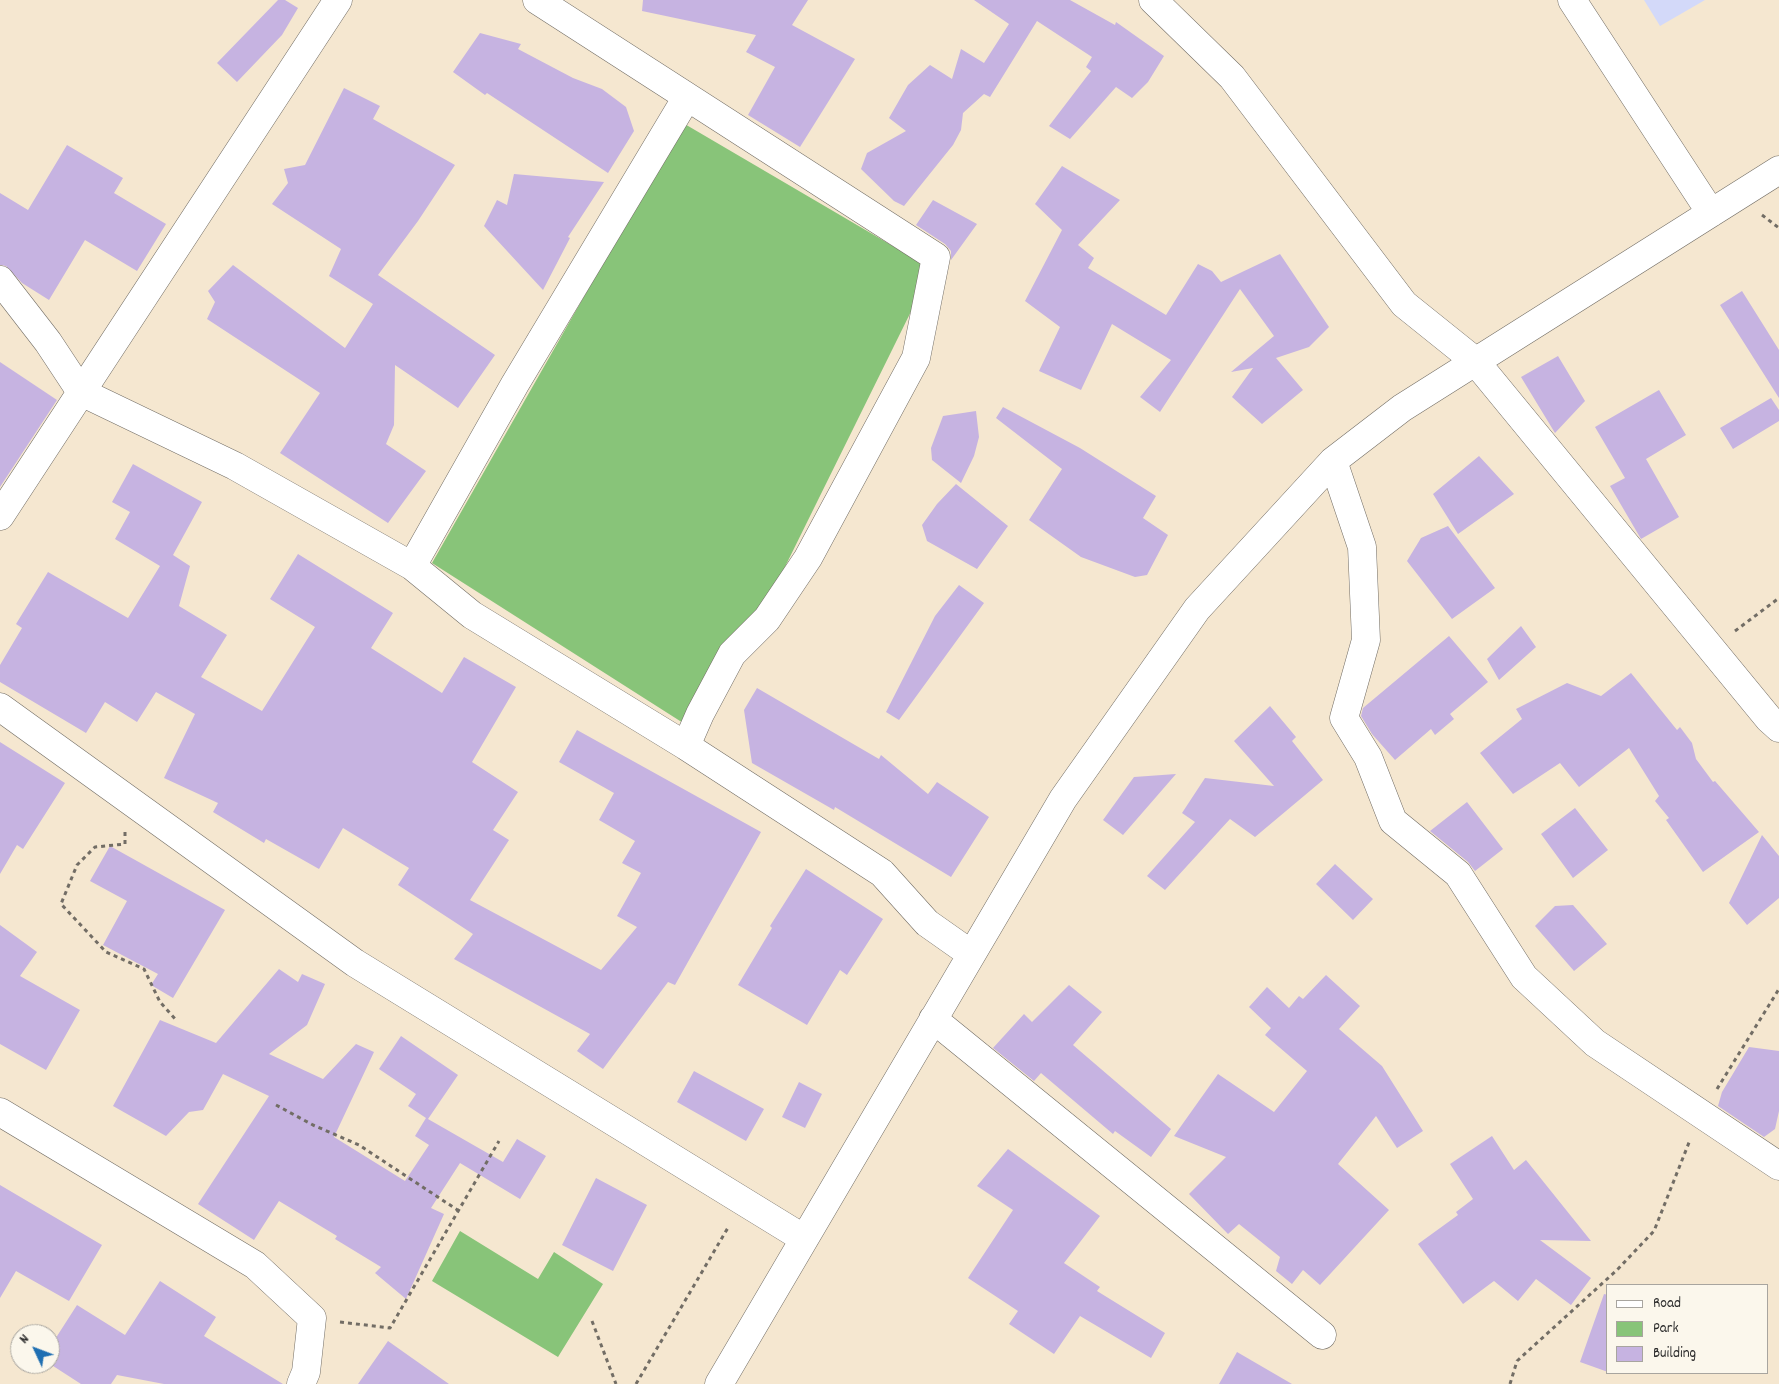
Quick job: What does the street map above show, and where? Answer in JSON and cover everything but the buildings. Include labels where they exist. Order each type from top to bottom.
[{"type":"street","points":[[0,516],[338,0]]},
{"type":"street","points":[[537,0],[936,257],[916,358],[808,558],[767,619],[732,654],[700,714],[686,746]]},
{"type":"street","points":[[1153,0],[1232,77],[1404,304],[1475,361],[1779,728]]},
{"type":"street","points":[[1572,0],[1711,213]]},
{"type":"street","points":[[412,566],[515,384],[687,97]]},
{"type":"street","points":[[719,1384],[803,1238],[1063,799],[1197,609],[1332,461],[1402,408],[1779,170]]},
{"type":"street","points":[[0,280],[48,342],[81,392],[235,466],[412,566],[472,615],[686,746],[882,873],[927,923],[971,954]]},
{"type":"street","points":[[1332,461],[1362,546],[1366,640],[1344,718],[1368,757],[1393,821],[1458,874],[1524,977],[1595,1043],[1779,1166]]},
{"type":"street","points":[[0,707],[354,963],[803,1238]]},
{"type":"street","points":[[933,1019],[1322,1335]]},
{"type":"street","points":[[0,1112],[255,1264],[312,1318],[306,1372],[301,1384]]},
{"type":"path","points":[[1712,649],[1779,598]]},
{"type":"path","points":[[126,799],[125,844],[95,847],[77,865],[61,904],[106,952],[144,969],[160,1002],[176,1020]]},
{"type":"path","points":[[1510,1384],[1517,1361],[1617,1270],[1654,1231],[1700,1113],[1779,990]]},
{"type":"path","points":[[276,1105],[313,1125],[358,1145],[459,1211]]},
{"type":"path","points":[[312,1318],[390,1328],[499,1141]]},
{"type":"path","points":[[636,1384],[744,1202]]},
{"type":"path","points":[[592,1321],[616,1384]]},
{"type":"shaded area","points":[[1644,0],[1705,0],[1660,26]]},
{"type":"green space","points":[[683,123],[932,269],[702,735],[432,563]]},
{"type":"green space","points":[[460,1231],[538,1279],[554,1252],[603,1284],[558,1357],[432,1281]]}]
